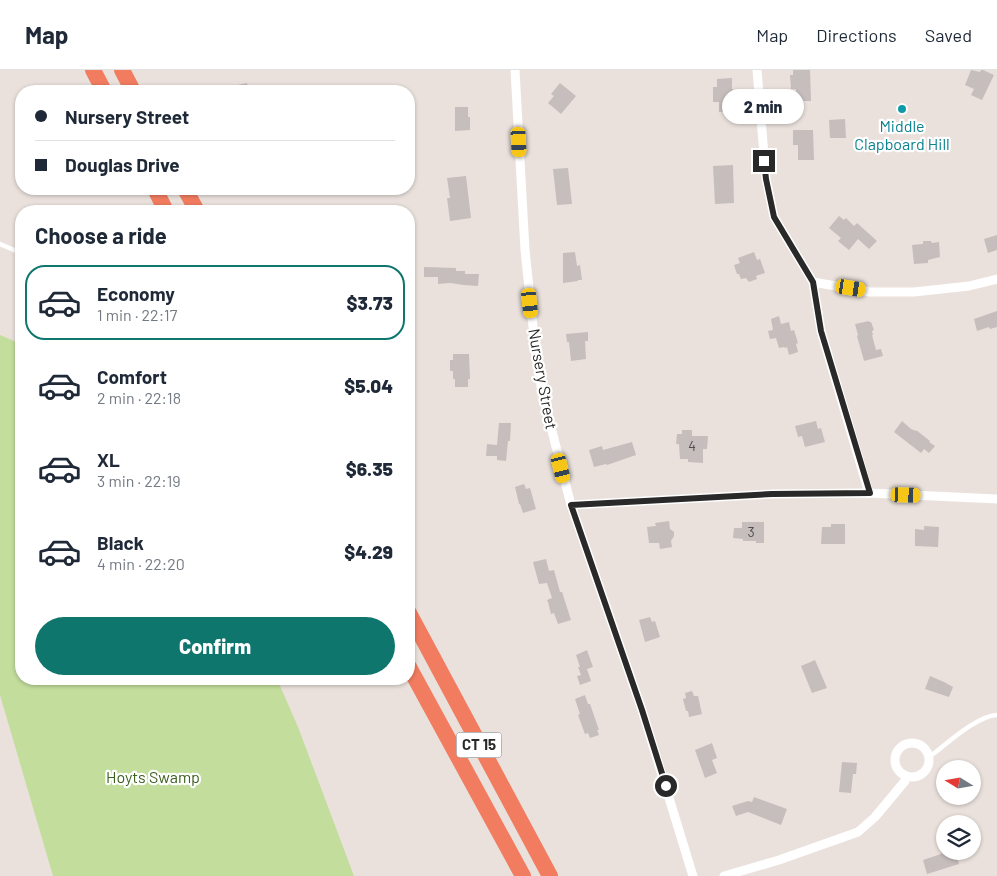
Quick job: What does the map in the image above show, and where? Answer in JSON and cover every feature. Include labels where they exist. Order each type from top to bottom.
[{"type":"highway","points":[[93,70],[101,85]]},
{"type":"highway","points":[[122,70],[131,85]]},
{"type":"highway","name":"CT 15","points":[[415,624],[550,876]]},
{"type":"highway","name":"CT 15","points":[[415,678],[523,876]]},
{"type":"street","name":"Nursery Street","points":[[515,70],[525,250],[536,355],[542,392],[571,505],[642,710],[693,876]]},
{"type":"street","points":[[757,70],[766,179],[774,217],[813,282],[821,331],[870,493]]},
{"type":"street","points":[[813,282],[870,292],[914,292],[969,286],[997,279]]},
{"type":"street","points":[[571,505],[772,494],[870,493],[997,499]]},
{"type":"street","points":[[908,744],[916,744],[922,747],[928,755],[929,762],[925,772],[917,776],[906,776],[900,772],[896,764],[896,757],[900,749],[908,744]]},
{"type":"street","points":[[724,876],[779,860],[858,832],[875,817],[905,781],[906,776]]},
{"type":"lane","points":[[0,244],[15,250]]},
{"type":"lane","points":[[928,755],[976,722],[990,715],[997,715]]},
{"type":"green space","name":"Hoyts Swamp","points":[[0,335],[15,341],[15,685],[280,685],[298,727],[354,876],[53,876],[0,695]]},
{"type":"building","points":[[793,70],[810,70],[811,101],[796,101],[796,89],[791,89],[790,75],[793,75]]},
{"type":"building","points":[[971,70],[980,72],[983,70],[994,75],[982,100],[971,95],[974,89],[965,85]]},
{"type":"building","points":[[732,78],[734,111],[719,112],[719,102],[713,102],[713,87],[717,87],[717,79]]},
{"type":"building","points":[[560,83],[576,96],[561,114],[548,103],[554,96],[551,94]]},
{"type":"building","points":[[455,107],[468,107],[470,130],[455,131]]},
{"type":"building","points":[[845,119],[846,138],[830,138],[829,120]]},
{"type":"building","points":[[793,130],[813,130],[814,160],[798,160],[798,145],[793,145]]},
{"type":"building","points":[[733,165],[734,203],[715,204],[713,166]]},
{"type":"building","points":[[568,168],[572,204],[557,205],[553,169]]},
{"type":"building","points":[[466,176],[471,218],[450,221],[447,198],[450,198],[447,178]]},
{"type":"building","points":[[839,216],[844,220],[846,218],[854,226],[857,223],[877,241],[869,249],[858,239],[849,250],[838,241],[841,238],[829,228]]},
{"type":"building","points":[[997,235],[997,250],[988,253],[984,239]]},
{"type":"building","points":[[923,241],[939,242],[940,257],[928,260],[928,263],[914,264],[912,245],[923,244]]},
{"type":"building","points":[[575,252],[577,266],[580,265],[582,280],[563,283],[563,253]]},
{"type":"building","points":[[754,252],[757,260],[760,259],[765,273],[756,276],[757,279],[749,282],[746,278],[741,279],[734,265],[740,263],[738,258]]},
{"type":"building","points":[[424,267],[456,268],[456,271],[465,271],[465,274],[479,274],[478,286],[450,283],[438,284],[438,277],[424,277]]},
{"type":"building","points":[[997,311],[997,327],[990,329],[989,327],[977,331],[974,319]]},
{"type":"building","points":[[779,316],[781,324],[789,322],[791,331],[794,330],[798,343],[796,344],[798,352],[789,355],[787,347],[779,348],[776,338],[770,339],[768,331],[773,330],[771,319]]},
{"type":"building","points":[[869,321],[874,330],[872,335],[876,350],[881,349],[883,356],[864,361],[855,324]]},
{"type":"building","points":[[588,332],[588,341],[585,341],[586,359],[571,361],[566,334]]},
{"type":"building","points":[[453,354],[469,354],[470,379],[468,379],[468,387],[455,387],[453,371],[450,371],[450,360],[453,360]]},
{"type":"building","points":[[816,421],[818,429],[821,428],[825,442],[805,447],[802,436],[798,437],[795,426]]},
{"type":"building","points":[[902,421],[935,446],[929,453],[924,449],[921,453],[894,432]]},
{"type":"building","points":[[499,423],[511,423],[506,461],[497,460],[497,456],[486,456],[487,444],[497,445]]},
{"type":"building","points":[[682,430],[692,430],[692,436],[708,436],[707,449],[703,449],[703,463],[688,462],[688,459],[680,459],[679,444],[676,444],[677,434],[682,434]]},
{"type":"building","points":[[632,442],[636,455],[607,465],[594,467],[589,450],[602,446],[603,450]]},
{"type":"building","points":[[524,484],[526,489],[530,488],[536,509],[523,513],[515,487]]},
{"type":"building","points":[[669,521],[670,529],[674,532],[671,541],[672,547],[660,549],[659,543],[649,543],[647,527],[656,526],[655,523]]},
{"type":"building","points":[[742,522],[764,522],[764,543],[733,538],[734,528],[742,528]]},
{"type":"building","points":[[831,524],[845,524],[845,544],[821,544],[822,527],[831,527]]},
{"type":"building","points":[[924,526],[939,527],[938,547],[915,546],[915,529],[924,530]]},
{"type":"building","points":[[546,559],[549,571],[554,570],[571,620],[558,624],[554,613],[551,614],[547,600],[552,598],[547,583],[539,584],[533,562]]},
{"type":"building","points":[[650,617],[652,622],[655,621],[660,637],[645,642],[639,620]]},
{"type":"building","points":[[587,650],[593,667],[587,669],[591,681],[580,685],[577,676],[581,675],[578,667],[580,667],[576,655]]},
{"type":"building","points":[[815,660],[827,688],[812,693],[801,666]]},
{"type":"building","points":[[930,676],[953,687],[949,697],[925,689]]},
{"type":"building","points":[[692,691],[694,696],[698,696],[702,714],[689,717],[683,699],[686,698],[685,693]]},
{"type":"building","points":[[585,695],[599,730],[597,730],[599,735],[590,738],[588,733],[585,734],[578,715],[580,714],[575,699]]},
{"type":"building","points":[[712,743],[717,758],[712,760],[717,773],[705,778],[695,750]]},
{"type":"building","points":[[842,762],[857,763],[856,774],[853,774],[851,793],[839,792]]},
{"type":"building","points":[[754,797],[787,809],[781,825],[748,812],[736,816],[732,806],[748,801],[752,802]]},
{"type":"building","points":[[936,856],[936,860],[958,860],[959,864],[927,874],[923,860]]},
{"type":"place","name":"Middle Clapboard Hill","points":[[902,109]]},
{"type":"route","points":[[666,786],[642,710],[571,505],[772,494],[870,493],[821,331],[813,282],[774,217],[764,161]]}]
